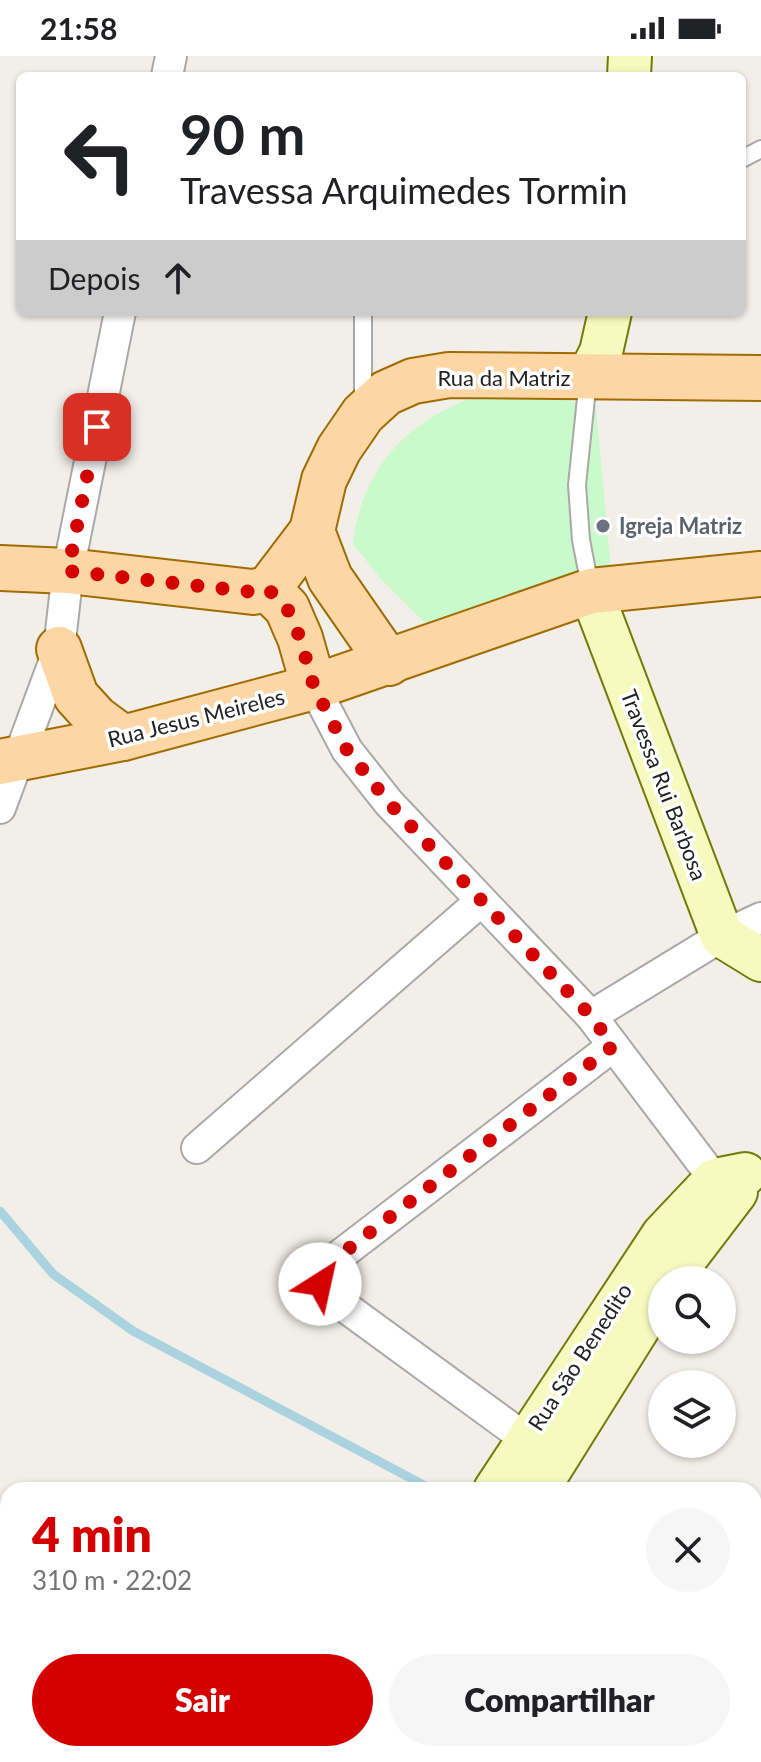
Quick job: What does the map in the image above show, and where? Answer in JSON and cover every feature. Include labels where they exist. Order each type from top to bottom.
[{"type":"main road","name":"Rua da Matriz","points":[[268,589],[312,531],[324,480],[339,449],[363,414],[386,393],[413,381],[449,375],[761,378]]},
{"type":"main road","points":[[312,531],[330,578],[389,663]]},
{"type":"main road","points":[[0,568],[68,571],[253,592],[268,589],[287,608],[300,638],[314,687]]},
{"type":"main road","name":"Rua Jesus Meireles","points":[[10,760],[123,738],[314,687],[591,591],[761,574]]},
{"type":"main road","points":[[59,649],[76,696],[96,718],[123,738]]},
{"type":"street","points":[[0,808],[10,760],[59,649],[68,571],[119,316]]},
{"type":"street","points":[[588,378],[601,352],[602,316]]},
{"type":"street","name":"Travessa Rui Barbosa","points":[[591,591],[722,936]]},
{"type":"street","points":[[314,687],[347,750],[389,803],[591,1016],[613,1046],[738,1178],[678,1266]]},
{"type":"street","points":[[197,1148],[481,901]]},
{"type":"street","points":[[591,1016],[722,936],[761,918]]},
{"type":"street","points":[[722,936],[761,960]]},
{"type":"street","points":[[540,1462],[326,1293],[320,1284],[320,1274],[326,1266],[613,1046]]},
{"type":"street","name":"Rua São Benedito","points":[[540,1462],[663,1235],[738,1178]]},
{"type":"street","name":"Rua São Benedito","points":[[508,1482],[540,1462],[648,1310]]},
{"type":"lane","points":[[363,316],[363,414]]},
{"type":"lane","points":[[588,378],[577,485],[581,540],[591,591]]},
{"type":"green space","points":[[516,386],[596,408],[611,569],[431,629],[381,579],[353,544],[359,511],[371,482],[386,458],[406,436],[456,405]]},
{"type":"waterway","points":[[0,1211],[53,1274],[133,1331],[418,1482]]},
{"type":"place","name":"Igreja Matriz","points":[[603,526]]},
{"type":"route","points":[[97,427],[68,571],[253,592],[268,589],[287,608],[300,638],[314,687],[347,750],[389,803],[591,1016],[613,1046],[326,1266],[320,1274],[320,1284]]}]
